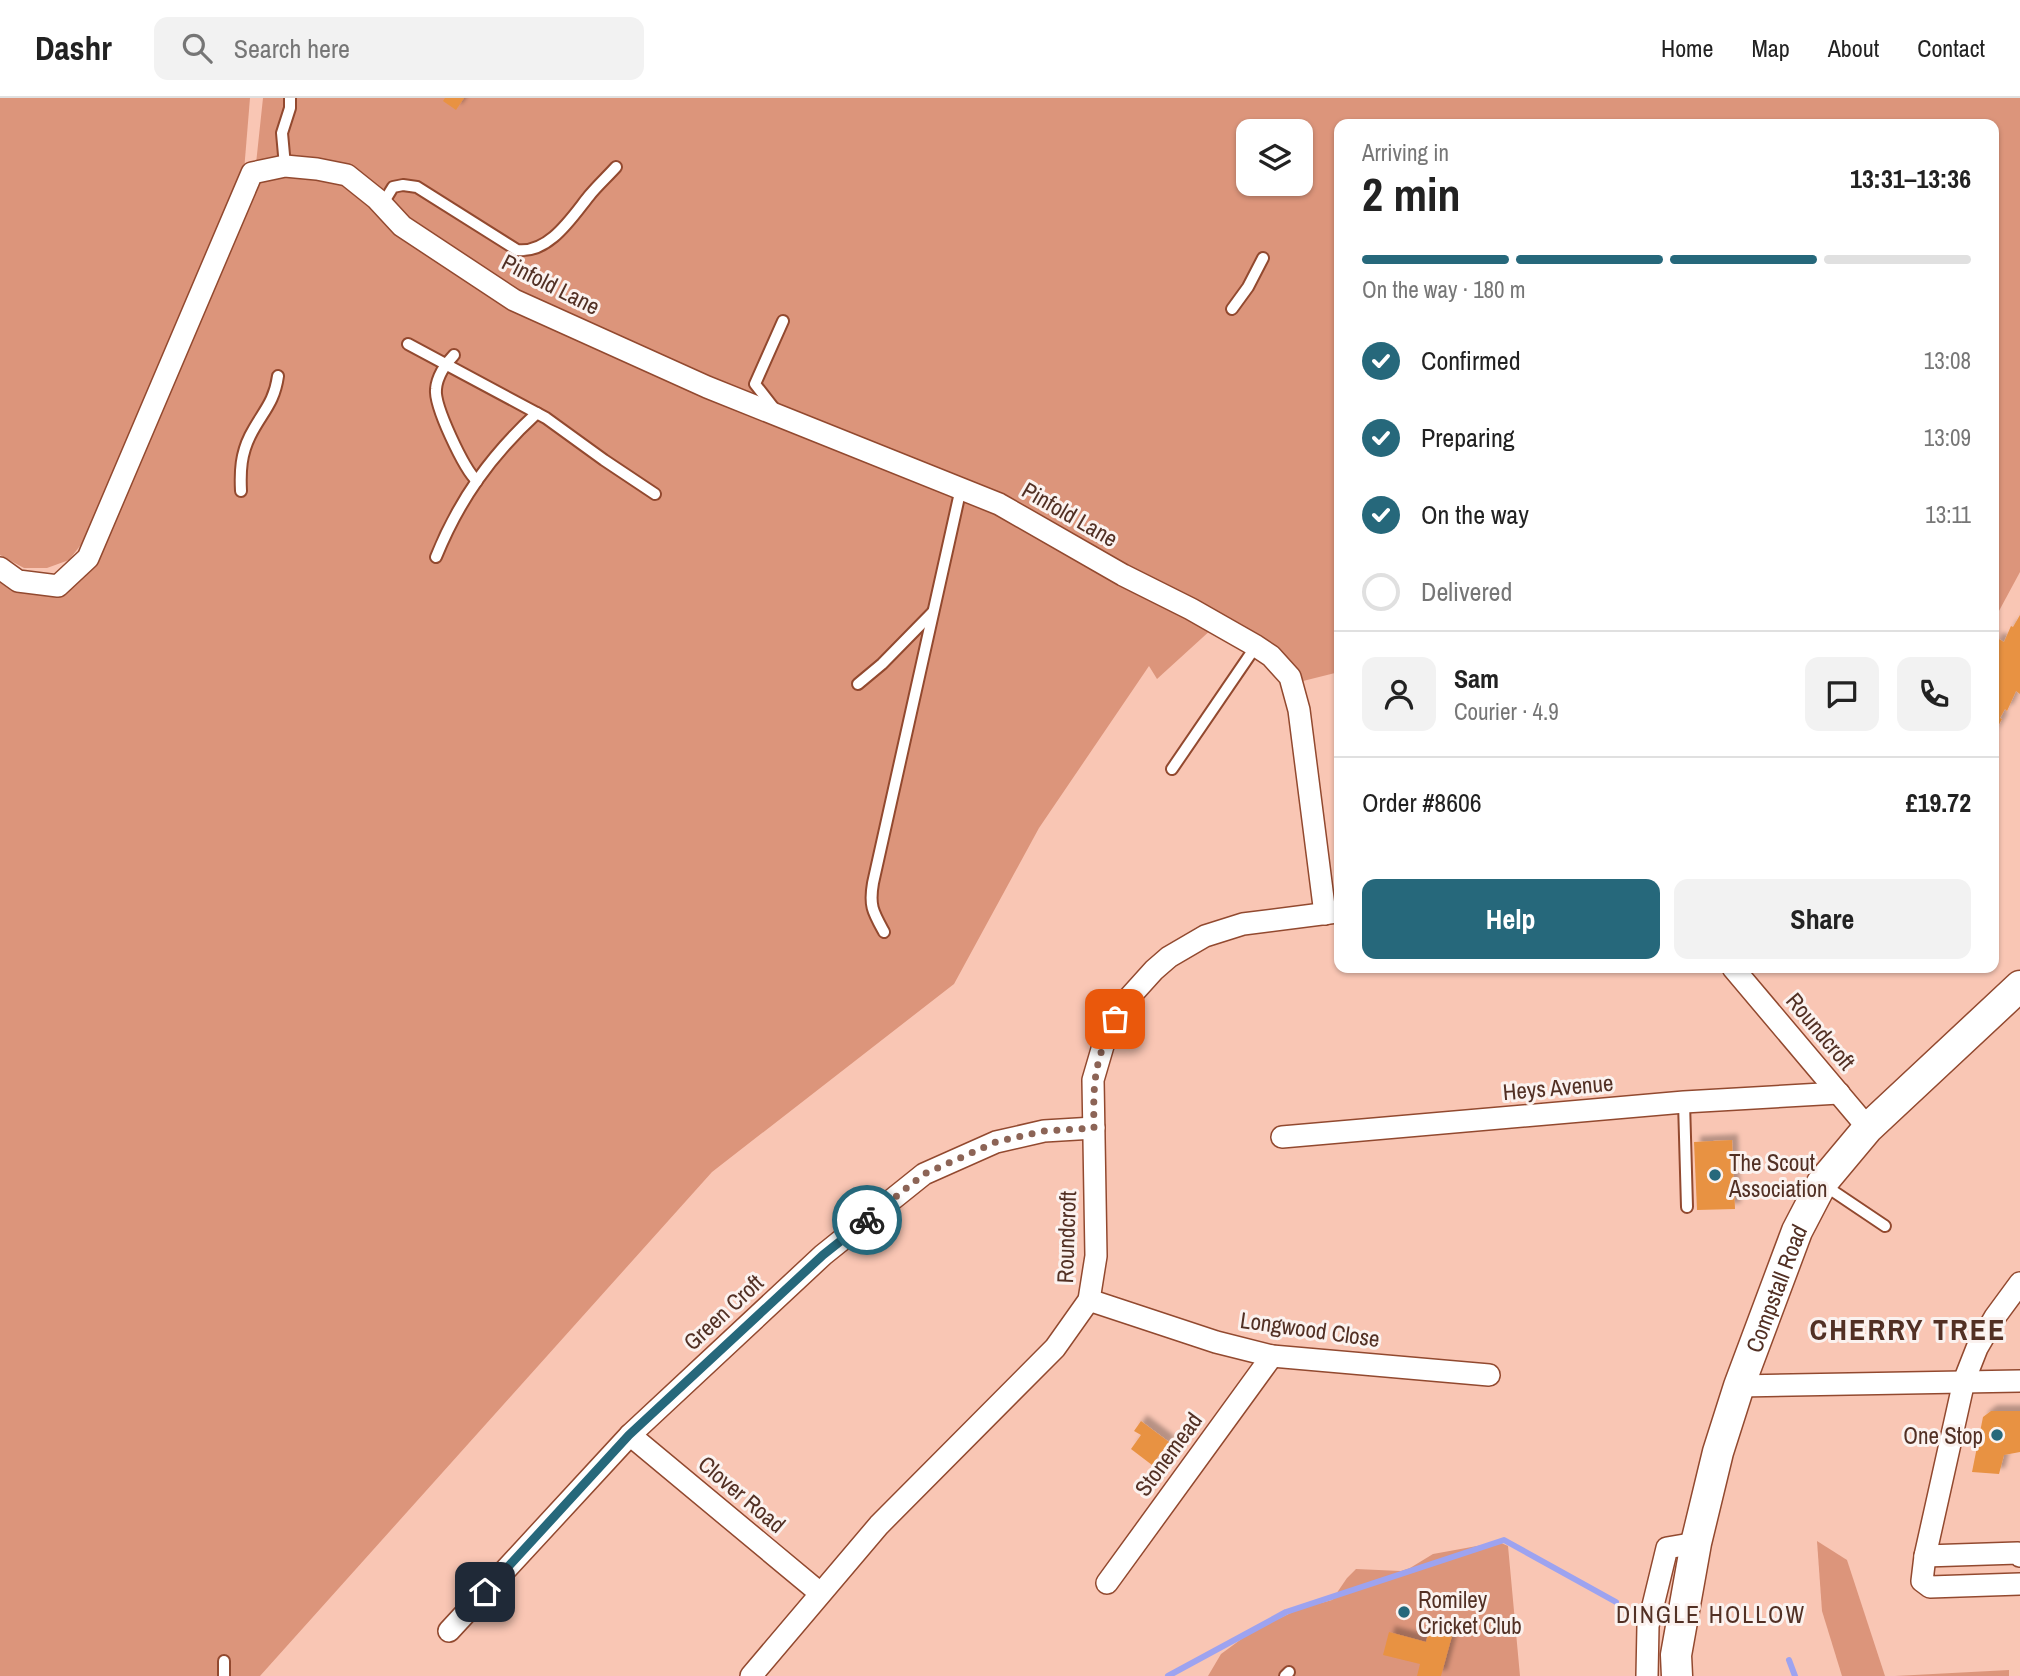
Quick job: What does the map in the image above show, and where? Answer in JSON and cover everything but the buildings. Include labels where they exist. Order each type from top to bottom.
[{"type":"main road","name":"Compstall Road","points":[[1677,1676],[1676,1655],[1696,1543],[1718,1452],[1739,1386],[1797,1231],[1822,1184],[1868,1128],[2020,986]]},
{"type":"street","name":"Pinfold Lane","points":[[0,568],[18,581],[58,586],[88,558],[252,173],[285,166],[346,175],[402,226],[514,300],[706,387],[999,504],[1264,651]]},
{"type":"street","points":[[1264,651],[1290,677],[1299,710],[1332,913]]},
{"type":"street","name":"Roundcroft","points":[[751,1676],[879,1525],[1055,1348],[1089,1300],[1096,1256],[1093,1080],[1105,1039],[1126,1001],[1154,970],[1187,946],[1224,929],[1243,923],[1332,913]]},
{"type":"street","name":"Roundcroft","points":[[1737,973],[1868,1128]]},
{"type":"street","name":"Heys Avenue","points":[[1282,1137],[1684,1102],[1839,1093]]},
{"type":"street","name":"Green Croft","points":[[449,1631],[629,1435],[823,1255],[924,1174],[996,1142],[1044,1131],[1094,1128]]},
{"type":"street","points":[[2020,1283],[1977,1348],[1964,1381],[1925,1556],[1922,1581],[1930,1587],[2020,1584]]},
{"type":"street","name":"Longwood Close","points":[[1089,1300],[1216,1342],[1272,1356],[1489,1375]]},
{"type":"street","name":"Stonemead","points":[[1107,1583],[1272,1356]]},
{"type":"street","points":[[1739,1386],[2020,1381]]},
{"type":"street","name":"Clover Road","points":[[629,1435],[820,1593]]},
{"type":"street","points":[[1647,1676],[1648,1626],[1667,1548],[1696,1543]]},
{"type":"street","points":[[1925,1556],[2018,1553],[2020,1556]]},
{"type":"lane","points":[[285,166],[282,133],[290,98]]},
{"type":"lane","points":[[382,205],[393,187],[417,187],[517,250],[528,251],[550,240],[566,226],[615,167]]},
{"type":"lane","points":[[1232,309],[1248,287],[1263,258]]},
{"type":"lane","points":[[774,413],[773,407],[755,384],[783,321]]},
{"type":"lane","points":[[408,344],[537,413],[655,494]]},
{"type":"lane","points":[[454,355],[445,364],[436,388],[436,397],[457,450],[477,481]]},
{"type":"lane","points":[[241,491],[240,466],[243,453],[272,402],[278,376]]},
{"type":"lane","points":[[436,557],[452,518],[477,481],[510,437],[537,413]]},
{"type":"lane","points":[[884,932],[872,911],[870,900],[961,488]]},
{"type":"lane","points":[[858,684],[882,664],[933,612]]},
{"type":"lane","points":[[1172,769],[1264,651]]},
{"type":"lane","points":[[1684,1102],[1687,1207]]},
{"type":"lane","points":[[1822,1184],[1885,1226]]},
{"type":"lane","points":[[224,1661],[224,1676]]},
{"type":"shaded area","points":[[0,98],[250,98],[244,171],[83,542],[69,560],[47,568],[24,568],[0,555]]},
{"type":"shaded area","points":[[263,98],[2020,98],[2020,572],[1999,611],[1999,119],[1334,119],[1334,673],[1299,682],[1213,628],[1157,679],[1149,666],[1039,828],[954,984],[712,1172],[260,1676],[0,1676],[0,582],[11,591],[57,597],[92,570],[253,192]]},
{"type":"shaded area","points":[[1817,1541],[1847,1560],[1885,1676],[1842,1676],[1822,1611]]},
{"type":"shaded area","name":"Romiley Cricket Club","points":[[1499,1542],[1508,1546],[1520,1676],[1208,1676],[1221,1654],[1251,1632],[1299,1609],[1332,1600],[1356,1569],[1401,1571],[1433,1554]]},
{"type":"shaded area","points":[[2009,1670],[2009,1676],[1895,1676]]},
{"type":"waterway","points":[[1168,1676],[1286,1612],[1504,1540],[1616,1602]]},
{"type":"waterway","points":[[1789,1660],[1795,1676]]},
{"type":"way so far","points":[[867,1220],[924,1174],[996,1142],[1044,1131],[1094,1128],[1093,1080],[1105,1039],[1115,1019]]},
{"type":"place","name":"The Scout Association","points":[[1715,1175]]},
{"type":"place","name":"One Stop","points":[[1997,1435]]},
{"type":"place","name":"Romiley Cricket Club","points":[[1404,1612]]},
{"type":"district","name":"CHERRY TREE","points":[[1908,1329]]},
{"type":"district","name":"DINGLE HOLLOW","points":[[1711,1614]]},
{"type":"route","points":[[485,1592],[629,1435],[823,1255],[867,1220]]}]
